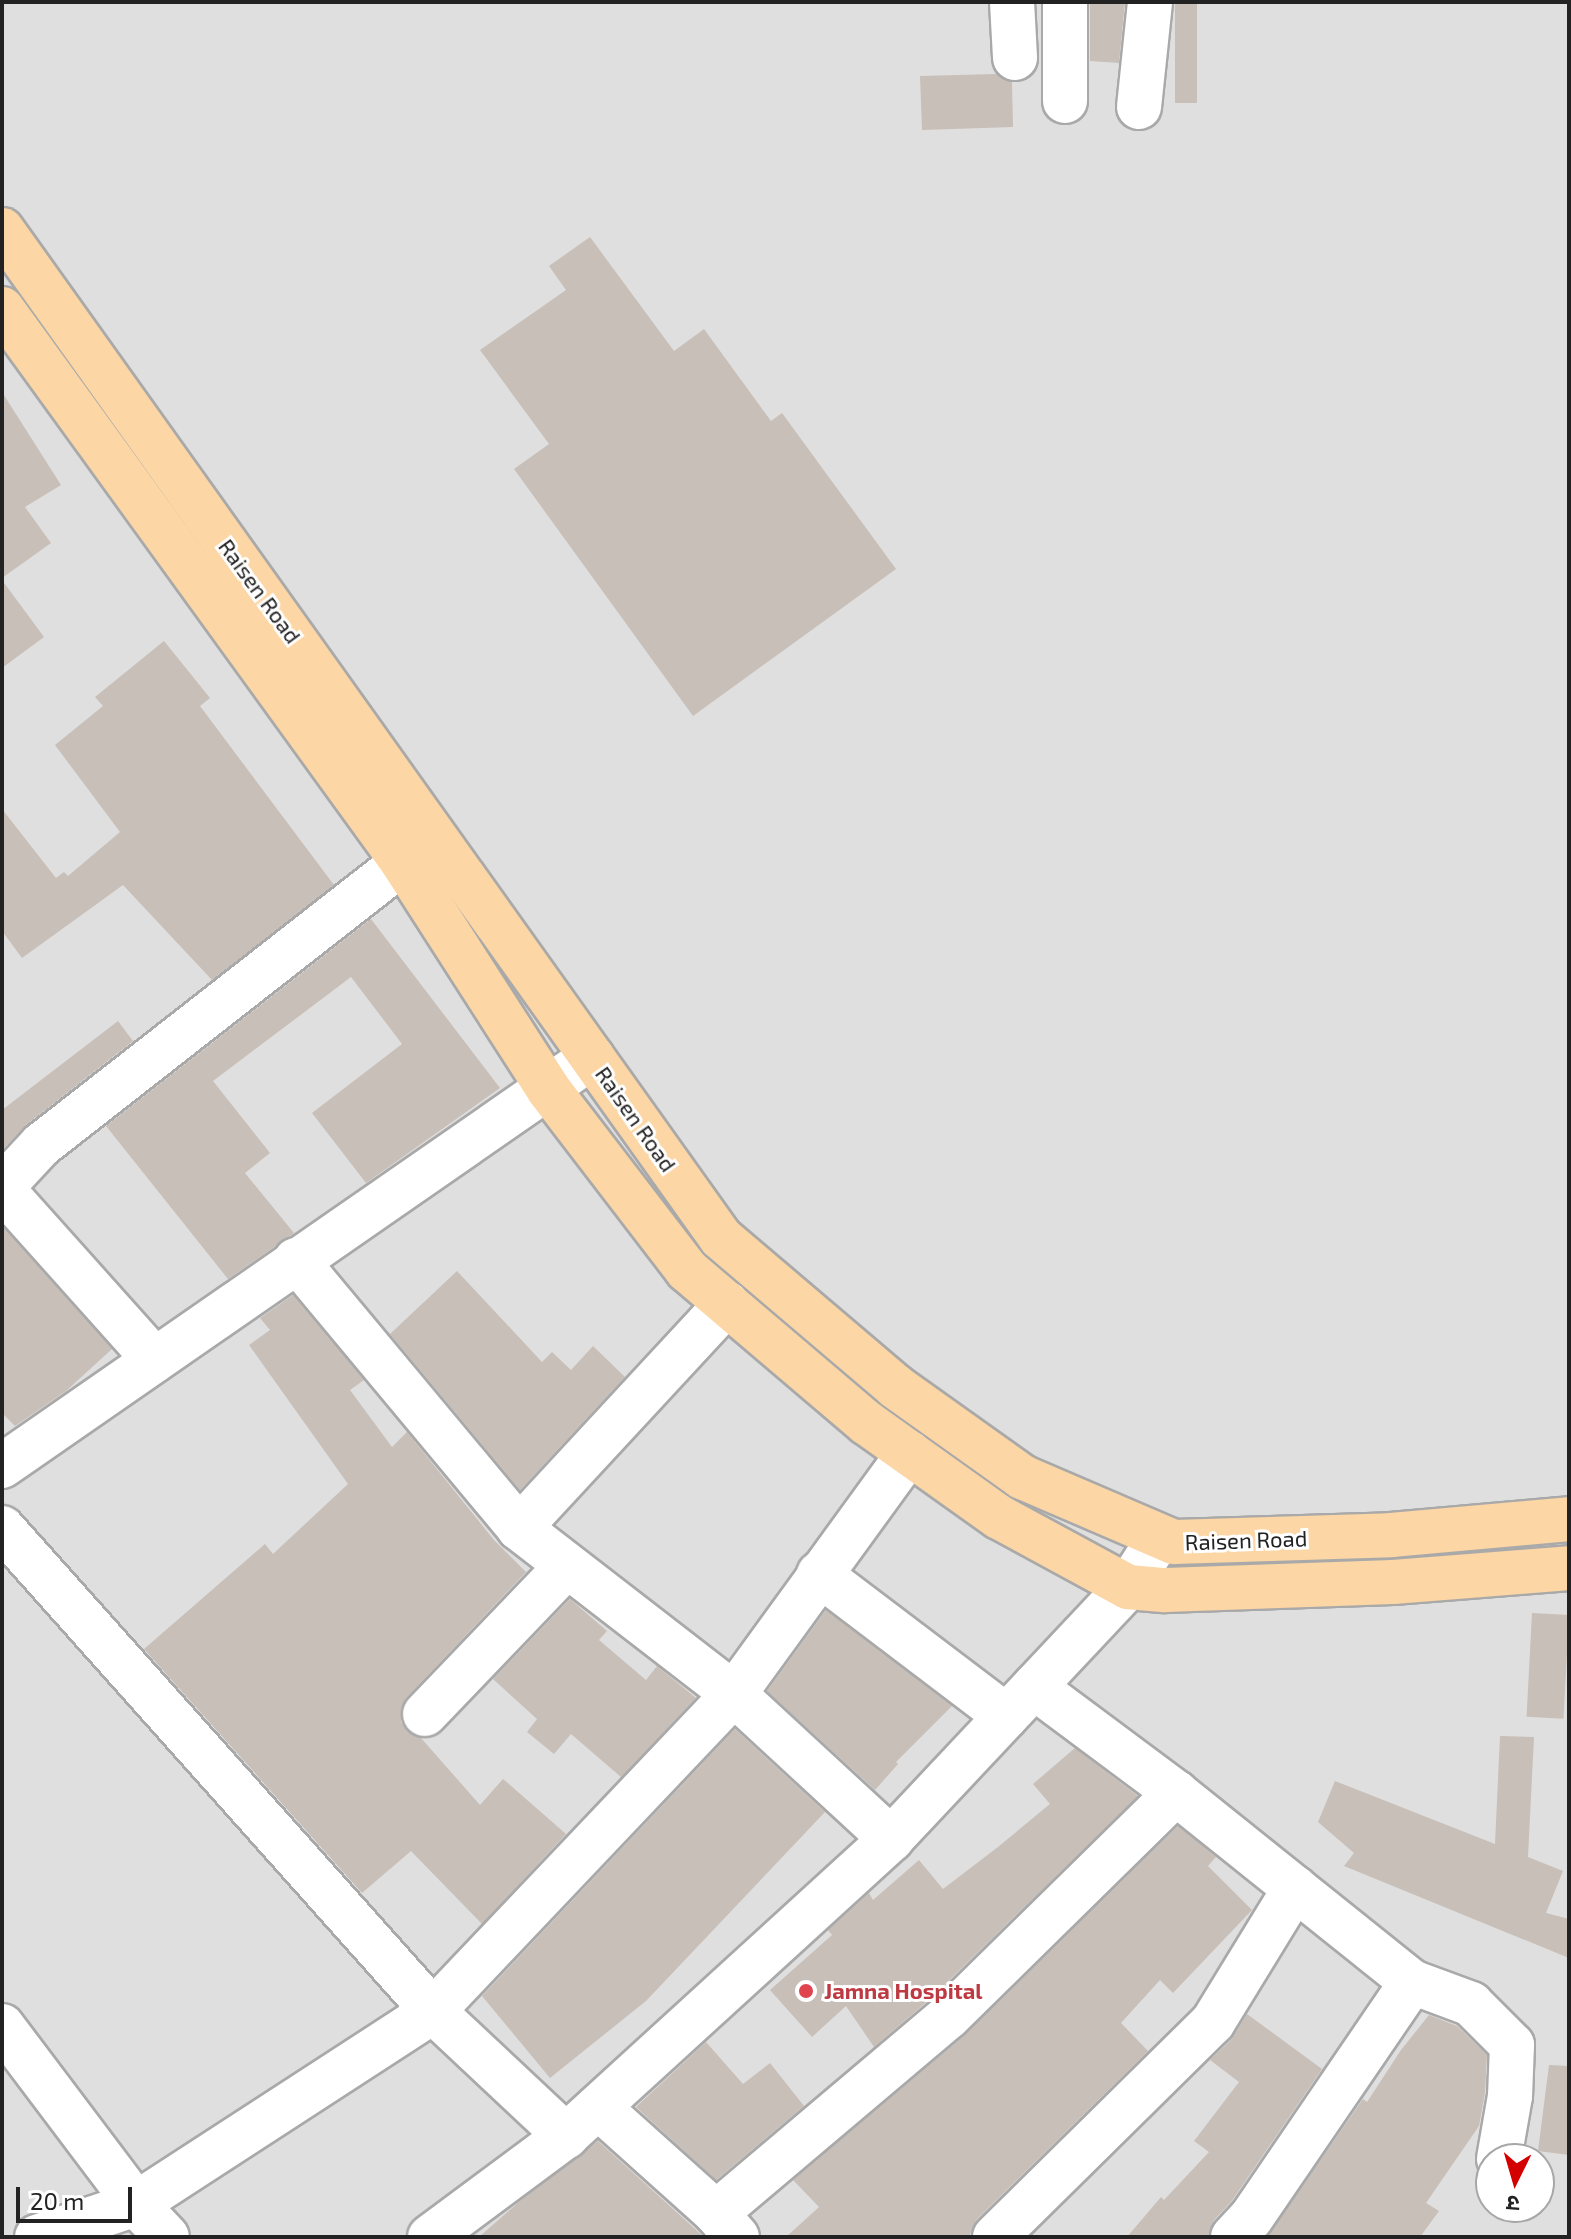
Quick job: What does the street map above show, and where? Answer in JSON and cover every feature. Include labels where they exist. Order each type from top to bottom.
[{"type":"main road","name":"Raisen Road","points":[[2,230],[418,849],[549,1090],[687,1270],[867,1423],[999,1517],[1128,1587],[1165,1590],[1393,1582],[1569,1568]]},
{"type":"main road","name":"Raisen Road","points":[[2,309],[418,849],[592,1057],[721,1238],[884,1377],[1022,1477],[1174,1542],[1391,1535],[1569,1519]]},
{"type":"street","points":[[1012,2],[1015,58]]},
{"type":"street","points":[[1065,2],[1065,101]]},
{"type":"street","points":[[1139,107],[1150,2]]},
{"type":"street","points":[[155,1360],[2,1188],[41,1145],[418,849]]},
{"type":"street","points":[[2,1466],[296,1260],[549,1090],[592,1057]]},
{"type":"street","points":[[296,1260],[519,1528],[734,1694],[891,1839]]},
{"type":"street","points":[[519,1528],[727,1303]]},
{"type":"street","points":[[37,2237],[136,2204],[433,2011],[734,1694],[909,1453]]},
{"type":"street","points":[[2,1528],[433,2011],[566,2136]]},
{"type":"street","points":[[430,2237],[475,2225],[566,2136],[891,1839],[1128,1587],[1160,1537]]},
{"type":"street","points":[[425,1714],[566,1567]]},
{"type":"street","points":[[819,1574],[1020,1702],[1176,1793],[1412,1982],[1471,2004],[1512,2045],[1510,2096],[1502,2143]]},
{"type":"street","points":[[598,2107],[727,2225],[948,2017],[1176,1793]]},
{"type":"street","points":[[995,2237],[1213,2022],[1295,1888]]},
{"type":"street","points":[[1233,2237],[1251,2218],[1412,1982]]},
{"type":"street","points":[[2,2026],[136,2204],[167,2237]]},
{"type":"shaded area","points":[[2,2],[1569,2],[1569,2237],[2,2237]]},
{"type":"building","points":[[1090,2],[1125,2],[1119,63],[1090,61]]},
{"type":"building","points":[[1175,2],[1197,2],[1197,103],[1175,103]]},
{"type":"building","points":[[996,74],[1012,82],[1013,127],[922,130],[920,76]]},
{"type":"building","points":[[590,237],[674,351],[704,329],[771,421],[782,413],[896,569],[693,716],[514,469],[549,444],[480,350],[566,290],[549,266]]},
{"type":"building","points":[[2,392],[61,485],[25,507],[51,543],[2,578]]},
{"type":"building","points":[[2,580],[44,637],[2,668]]},
{"type":"building","points":[[164,641],[210,698],[200,706],[334,885],[212,980],[123,885],[22,958],[2,931],[2,809],[56,878],[64,872],[68,876],[120,832],[55,745],[103,706],[95,697]]},
{"type":"building","points":[[371,919],[500,1088],[366,1183],[312,1113],[402,1044],[351,977],[213,1081],[270,1153],[245,1173],[294,1233],[228,1279],[106,1126]]},
{"type":"building","points":[[118,1021],[133,1041],[26,1125],[2,1150],[2,1110]]},
{"type":"building","points":[[2,1226],[112,1349],[66,1391],[15,1426],[2,1413]]},
{"type":"building","points":[[457,1271],[542,1362],[552,1352],[571,1370],[593,1346],[625,1377],[520,1490],[390,1334]]},
{"type":"building","points":[[293,1295],[364,1380],[350,1390],[392,1447],[407,1432],[494,1540],[526,1572],[407,1697],[401,1709],[401,1722],[407,1731],[421,1738],[480,1805],[503,1779],[566,1834],[482,1924],[411,1851],[362,1893],[144,1649],[265,1544],[273,1554],[348,1484],[249,1345],[270,1330],[260,1318]]},
{"type":"building","points":[[570,1599],[607,1631],[599,1640],[646,1680],[657,1666],[696,1698],[621,1777],[571,1734],[554,1754],[527,1732],[537,1719],[493,1679]]},
{"type":"building","points":[[826,1610],[952,1706],[896,1762],[898,1764],[875,1790],[767,1691]]},
{"type":"building","points":[[1532,1613],[1569,1615],[1564,1719],[1527,1717]]},
{"type":"building","points":[[735,1729],[825,1812],[646,2001],[550,2078],[482,1996]]},
{"type":"building","points":[[1500,1736],[1534,1737],[1528,1857],[1563,1871],[1546,1913],[1569,1919],[1569,1958],[1344,1866],[1354,1853],[1318,1822],[1335,1781],[1495,1844]]},
{"type":"building","points":[[1075,1748],[1138,1796],[931,1998],[874,2047],[846,2006],[812,2037],[770,1990],[832,1935],[828,1930],[869,1893],[873,1900],[919,1860],[943,1889],[998,1847],[1050,1804],[1033,1784]]},
{"type":"building","points":[[1178,1826],[1216,1857],[1208,1866],[1252,1910],[1173,1993],[1160,1980],[1121,2023],[1148,2051],[977,2219],[969,2237],[786,2237],[819,2207],[793,2180],[965,2035]]},
{"type":"building","points":[[1247,2014],[1322,2069],[1231,2202],[1214,2220],[1209,2237],[1127,2237],[1161,2197],[1164,2200],[1209,2152],[1194,2141],[1239,2082],[1210,2060],[1231,2040]]},
{"type":"building","points":[[1429,2015],[1457,2026],[1487,2055],[1479,2126],[1426,2203],[1439,2211],[1420,2237],[1267,2237],[1363,2099],[1367,2102],[1401,2050]]},
{"type":"building","points":[[706,2042],[743,2084],[770,2063],[804,2106],[716,2180],[636,2107]]},
{"type":"building","points":[[1549,2065],[1569,2066],[1569,2155],[1555,2153],[1555,2143],[1539,2143]]},
{"type":"building","points":[[598,2141],[704,2237],[479,2237],[520,2201]]},
{"type":"place","name":"Jamna Hospital","points":[[806,1991]]}]
